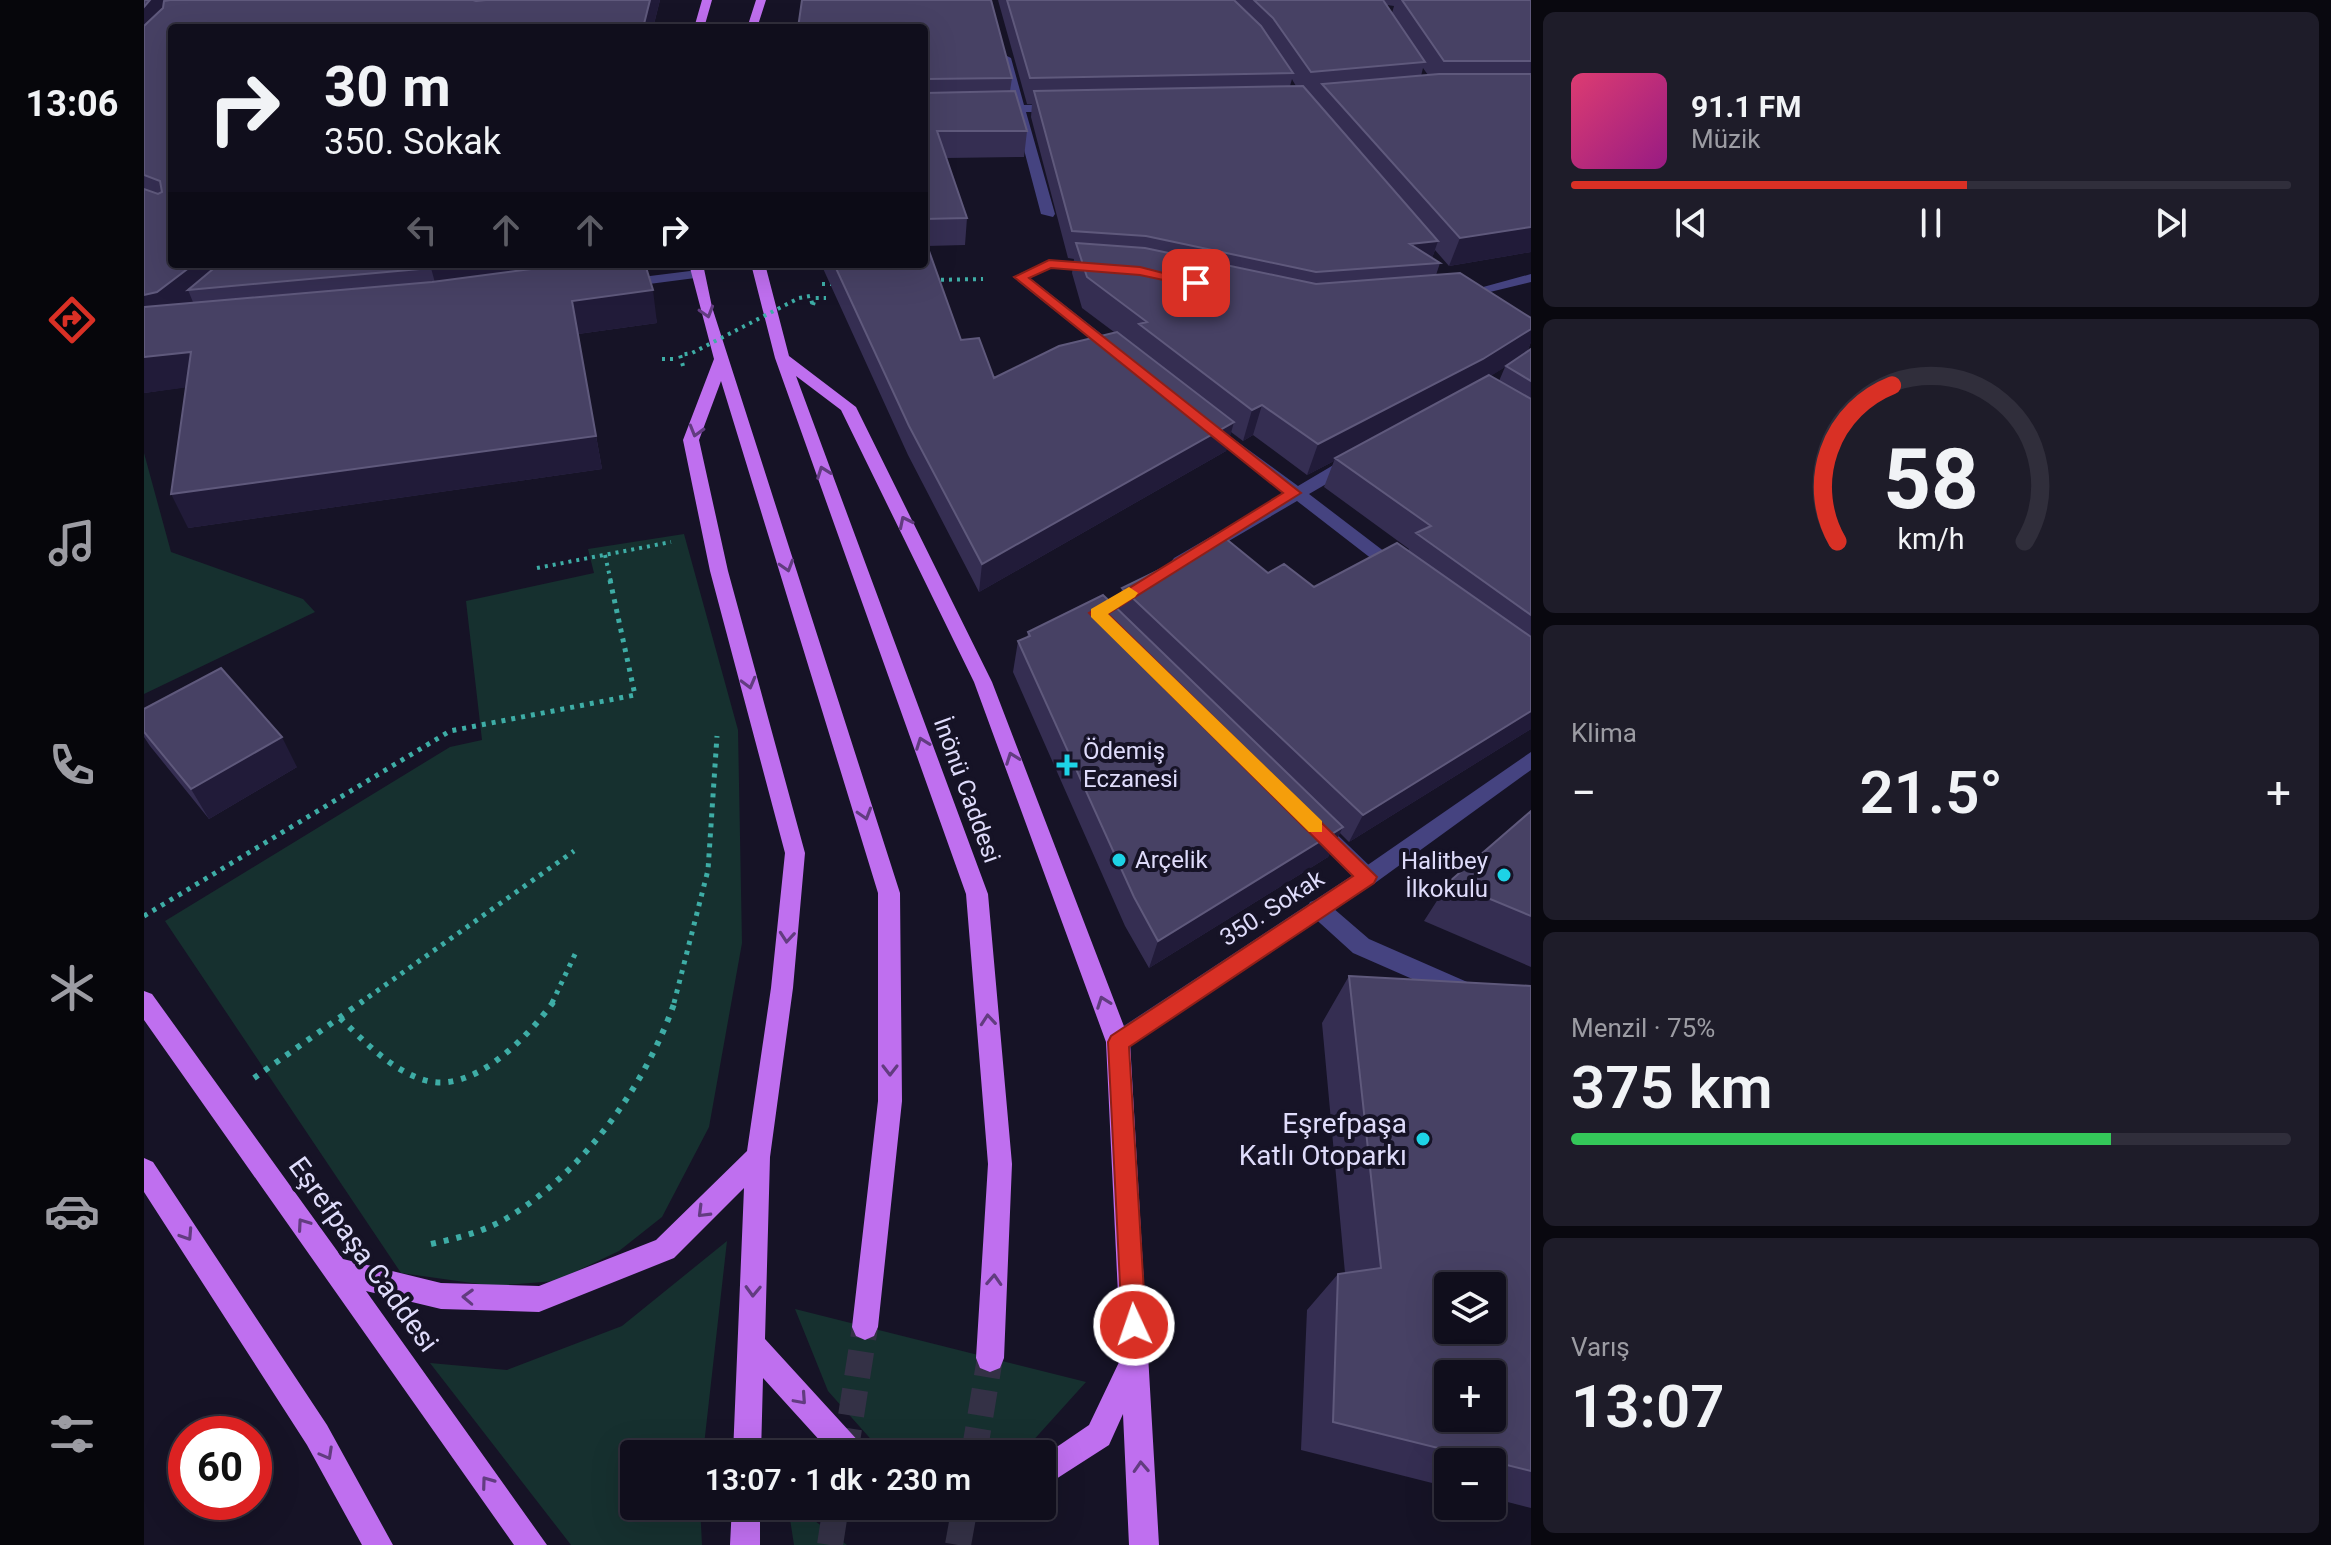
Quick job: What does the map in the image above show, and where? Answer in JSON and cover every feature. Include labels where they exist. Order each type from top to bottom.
[{"type":"main road","points":[[700,24],[707,0]]},
{"type":"main road","points":[[753,24],[761,0]]},
{"type":"main road","name":"İnönü Caddesi","points":[[759,268],[782,358],[977,894],[1000,1164],[990,1358]]},
{"type":"main road","points":[[697,269],[889,893],[890,1101],[865,1327]]},
{"type":"main road","points":[[722,358],[691,440],[719,571],[795,853],[782,988],[758,1157],[747,1440]]},
{"type":"main road","points":[[782,358],[848,407],[977,668],[1118,1042],[1144,1545]]},
{"type":"main road","name":"Eşrefpaşa Caddesi","points":[[144,1001],[532,1545]]},
{"type":"main road","points":[[335,1270],[441,1296],[539,1299],[665,1249],[758,1157]]},
{"type":"main road","points":[[144,1170],[317,1435],[376,1544]]},
{"type":"main road","points":[[750,1343],[838,1440]]},
{"type":"main road","points":[[1056,1464],[1099,1435],[1136,1357]]},
{"type":"main road","points":[[745,1545],[746,1520]]},
{"type":"street","points":[[1002,46],[1048,214]]},
{"type":"street","points":[[975,110],[1080,108]]},
{"type":"street","points":[[1110,269],[1049,264],[1020,277],[1132,366]]},
{"type":"street","points":[[612,285],[697,269]]},
{"type":"street","points":[[1459,294],[1531,278]]},
{"type":"street","points":[[1194,415],[1406,577]]},
{"type":"street","points":[[1162,573],[1294,493],[1364,455]]},
{"type":"street","name":"350. Sokak","points":[[1118,1042],[1367,877],[1531,760]]},
{"type":"street","points":[[1299,811],[1367,877]]},
{"type":"street","points":[[1318,908],[1361,946],[1489,1002]]},
{"type":"path","points":[[929,281],[1020,277]]},
{"type":"path","points":[[822,284],[837,284]]},
{"type":"path","points":[[662,359],[676,358],[683,366],[680,355],[692,353],[799,298],[810,296],[813,306],[815,298],[826,298]]},
{"type":"path","points":[[537,568],[672,542]]},
{"type":"path","points":[[144,916],[450,731],[635,695],[605,555]]},
{"type":"path","points":[[429,1244],[459,1241],[534,1203],[609,1124],[667,1023],[705,887],[718,726]]},
{"type":"path","points":[[250,1081],[574,851]]},
{"type":"path","points":[[340,1018],[373,1050],[426,1081],[462,1080],[504,1054],[552,1004],[577,950]]},
{"type":"green space","points":[[144,453],[171,552],[303,599],[315,612],[144,694]]},
{"type":"green space","points":[[684,534],[738,730],[742,943],[709,1127],[662,1217],[619,1251],[556,1281],[493,1286],[401,1273],[165,921],[450,747],[482,740],[466,601],[594,573],[588,549]]},
{"type":"green space","points":[[727,1241],[705,1440],[620,1440],[620,1520],[701,1520],[702,1545],[571,1545],[430,1363],[507,1370],[622,1326]]},
{"type":"green space","points":[[795,1309],[1086,1382],[1034,1440],[872,1440],[828,1391]]},
{"type":"green space","points":[[790,1520],[814,1520],[847,1545],[794,1545]]},
{"type":"building","points":[[650,0],[644,24],[168,24],[168,268],[189,268],[157,292],[144,295],[144,189],[158,194],[162,192],[160,181],[144,175],[144,26],[163,8],[164,1]]},
{"type":"building","points":[[802,0],[991,0],[1012,78],[928,79],[928,24],[799,24]]},
{"type":"building","points":[[1007,0],[1234,0],[1261,26],[1293,73],[1030,78]]},
{"type":"building","points":[[1254,0],[1383,0],[1425,62],[1311,72],[1273,18]]},
{"type":"building","points":[[1402,0],[1531,0],[1531,61],[1444,61]]},
{"type":"building","points":[[1439,74],[1531,74],[1531,227],[1460,238],[1322,84]]},
{"type":"building","points":[[1303,86],[1438,241],[1410,244],[1440,263],[1316,272],[1146,236],[1072,231],[1034,91]]},
{"type":"building","points":[[1015,91],[1027,131],[937,131],[967,218],[928,219],[928,93]]},
{"type":"building","points":[[1076,243],[1145,248],[1316,284],[1460,273],[1531,318],[1531,329],[1483,359],[1318,444],[1262,405],[1252,410],[1139,324],[1147,322],[1087,277]]},
{"type":"building","points":[[928,248],[961,340],[979,338],[994,378],[1059,346],[1117,332],[1234,422],[982,564],[909,426],[836,268],[928,268]]},
{"type":"building","points":[[214,268],[431,268],[188,290]]},
{"type":"building","points":[[539,268],[646,268],[653,290],[572,301],[596,436],[171,494],[191,352],[144,357],[144,307],[432,282]]},
{"type":"building","points":[[1531,349],[1531,381],[1506,366]]},
{"type":"building","points":[[1489,375],[1531,399],[1531,615],[1416,533],[1431,526],[1335,458]]},
{"type":"building","points":[[1225,538],[1268,573],[1284,564],[1314,587],[1397,543],[1531,637],[1531,711],[1363,815],[1122,588]]},
{"type":"building","points":[[1103,595],[1343,827],[1158,941],[1134,897],[1018,641],[1030,636],[1028,632]]},
{"type":"building","points":[[221,668],[282,737],[191,789],[144,732],[144,709]]},
{"type":"building","points":[[1531,811],[1531,916],[1449,882]]},
{"type":"building","points":[[1349,976],[1531,986],[1531,1471],[1506,1465],[1506,1448],[1438,1448],[1333,1422],[1338,1274],[1381,1268]]},
{"type":"tunnel","points":[[847,1440],[865,1327]]},
{"type":"tunnel","points":[[976,1440],[990,1358]]},
{"type":"tunnel","points":[[830,1545],[834,1520]]},
{"type":"tunnel","points":[[958,1545],[962,1520]]},
{"type":"slow traffic","points":[[1129,593],[1097,613],[1315,826]]},
{"type":"place","name":"Ödemiş Eczanesi","points":[[1067,765]]},
{"type":"place","name":"Arçelik","points":[[1119,860]]},
{"type":"place","name":"Halitbey İlkokulu","points":[[1504,875]]},
{"type":"place","name":"Eşrefpaşa Katlı Otoparkı","points":[[1423,1139]]},
{"type":"route","points":[[1134,1325],[1118,1042],[1367,877],[1097,613],[1294,493],[1020,277],[1049,264],[1140,271],[1196,283]]}]
